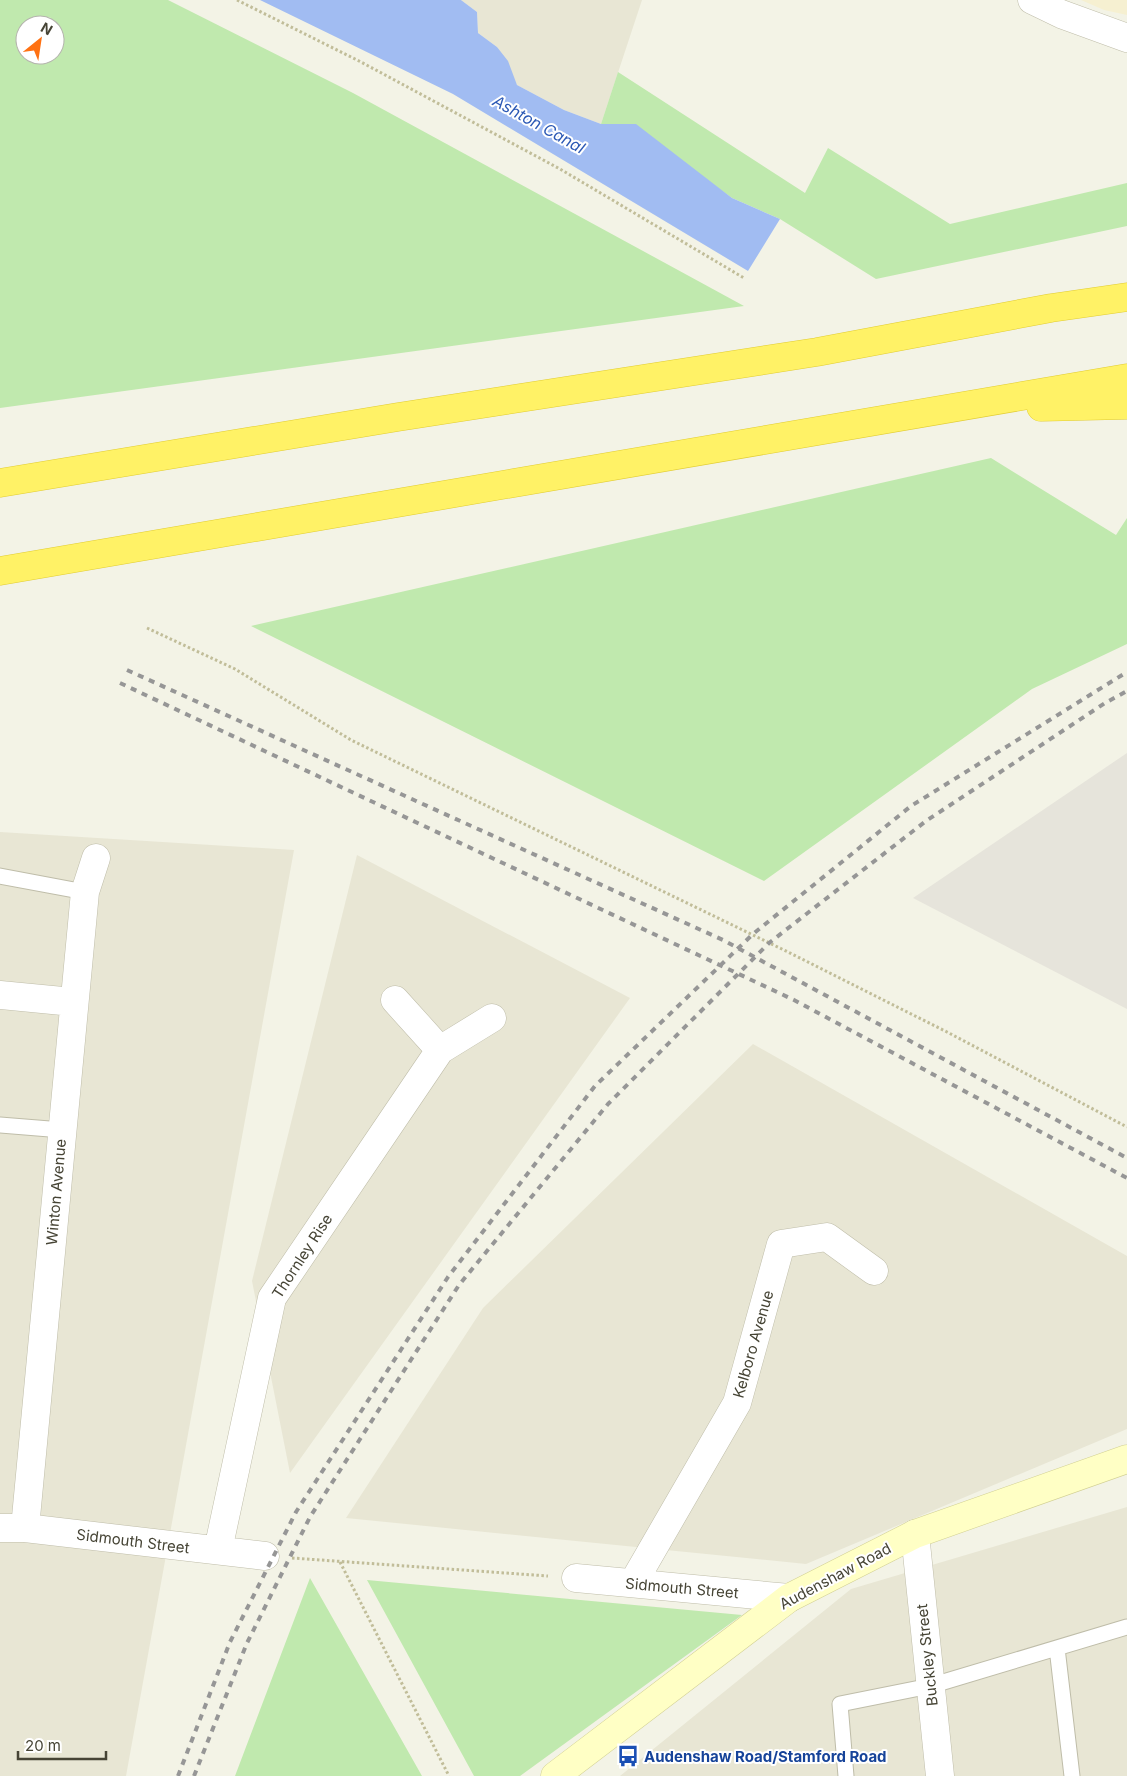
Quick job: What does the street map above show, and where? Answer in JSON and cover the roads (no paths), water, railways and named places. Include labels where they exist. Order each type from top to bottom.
[{"type":"highway","points":[[1051,308],[1127,287]]},
{"type":"highway","points":[[0,483],[398,417],[817,352],[1051,308],[1127,297]]},
{"type":"highway","points":[[0,571],[424,500],[1127,378]]},
{"type":"highway","points":[[940,410],[1127,405]]},
{"type":"main road","name":"Audenshaw Road","points":[[554,1776],[789,1598],[915,1534],[1127,1459]]},
{"type":"street","points":[[1032,0],[1061,14],[1127,38]]},
{"type":"street","name":"Winton Avenue","points":[[13,1528],[62,1130],[85,892],[96,858]]},
{"type":"street","points":[[0,995],[73,1002]]},
{"type":"street","points":[[395,1000],[440,1050]]},
{"type":"street","name":"Thornley Rise","points":[[218,1550],[272,1298],[440,1050],[492,1018]]},
{"type":"street","name":"Kelboro Avenue","points":[[633,1583],[737,1403],[781,1244],[827,1237],[874,1271]]},
{"type":"street","name":"Sidmouth Street","points":[[13,1528],[265,1556]]},
{"type":"street","name":"Buckley Street","points":[[915,1534],[940,1776]]},
{"type":"street","name":"Sidmouth Street","points":[[576,1578],[789,1598]]},
{"type":"lane","points":[[0,876],[85,892]]},
{"type":"lane","points":[[0,1125],[62,1130]]},
{"type":"lane","points":[[846,1776],[840,1704],[930,1686],[1127,1627]]},
{"type":"lane","points":[[1057,1648],[1072,1776]]},
{"type":"water","name":"Ashton Canal","points":[[260,0],[461,0],[477,12],[478,33],[497,47],[508,61],[517,85],[564,110],[601,124],[636,124],[732,198],[780,219],[748,271],[453,94]]},
{"type":"railway","points":[[127,670],[723,940],[1127,1158]]},
{"type":"railway","points":[[178,1776],[230,1642],[296,1512],[448,1277],[595,1086],[753,934],[911,806],[1127,672]]},
{"type":"railway","points":[[120,683],[794,1000],[1127,1178]]},
{"type":"railway","points":[[194,1776],[247,1643],[310,1517],[459,1285],[608,1104],[769,943],[926,821],[1105,703],[1127,691]]},
{"type":"place","name":"Audenshaw Road/Stamford Road","points":[[628,1756]]}]
